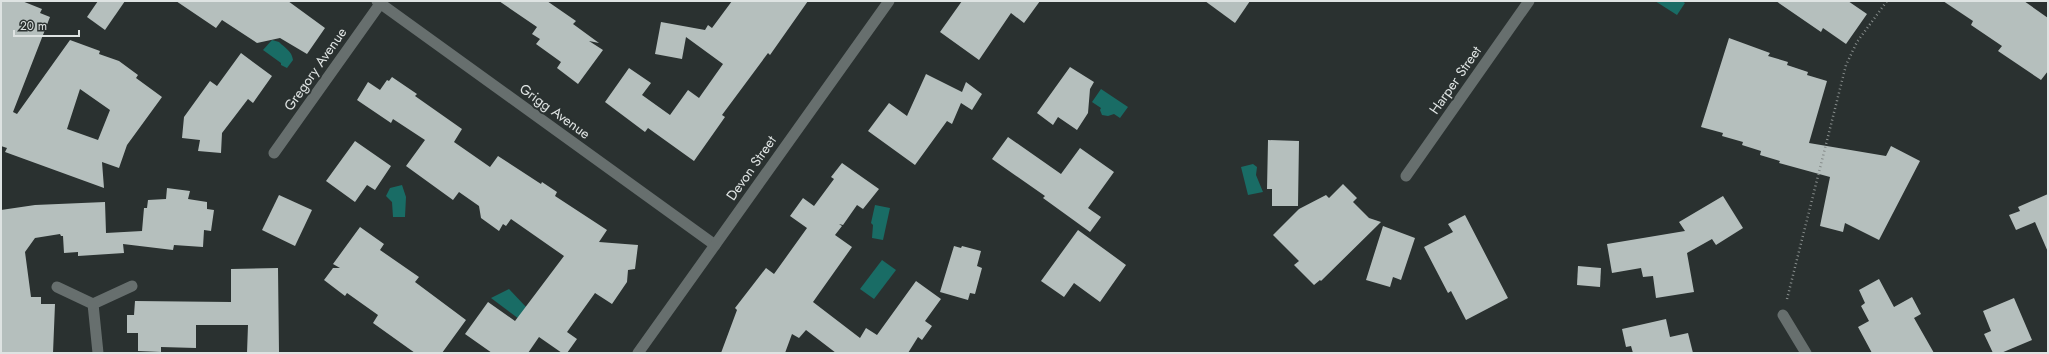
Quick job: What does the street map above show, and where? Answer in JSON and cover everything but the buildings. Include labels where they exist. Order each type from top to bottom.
[{"type":"street","name":"Devon Street","points":[[638,353],[888,1]]},
{"type":"street","name":"Harper Street","points":[[1406,176],[1528,1]]},
{"type":"street","name":"Grigg Avenue","points":[[378,2],[715,245]]},
{"type":"street","name":"Gregory Avenue","points":[[274,153],[378,2]]},
{"type":"street","points":[[93,304],[132,286]]},
{"type":"street","points":[[57,287],[93,304]]},
{"type":"street","points":[[93,304],[98,353]]},
{"type":"street","points":[[1783,315],[1806,353]]},
{"type":"path","points":[[1783,315],[1846,65],[1857,42],[1887,1]]},
{"type":"water","points":[[1655,1],[1682,1],[1685,3],[1677,15]]},
{"type":"water","points":[[272,40],[279,42],[291,54],[293,60],[287,68],[263,50]]},
{"type":"water","points":[[1101,89],[1128,107],[1120,118],[1114,114],[1108,116],[1102,115],[1100,110],[1101,108],[1092,102]]},
{"type":"water","points":[[1253,164],[1257,167],[1256,175],[1263,192],[1248,195],[1241,167]]},
{"type":"water","points":[[402,185],[406,197],[405,217],[393,217],[392,202],[386,196],[390,188]]},
{"type":"water","points":[[875,205],[890,208],[883,240],[872,238],[873,225],[871,223]]},
{"type":"water","points":[[882,260],[896,270],[874,299],[860,289]]},
{"type":"water","points":[[509,289],[527,308],[519,319],[491,298]]}]
